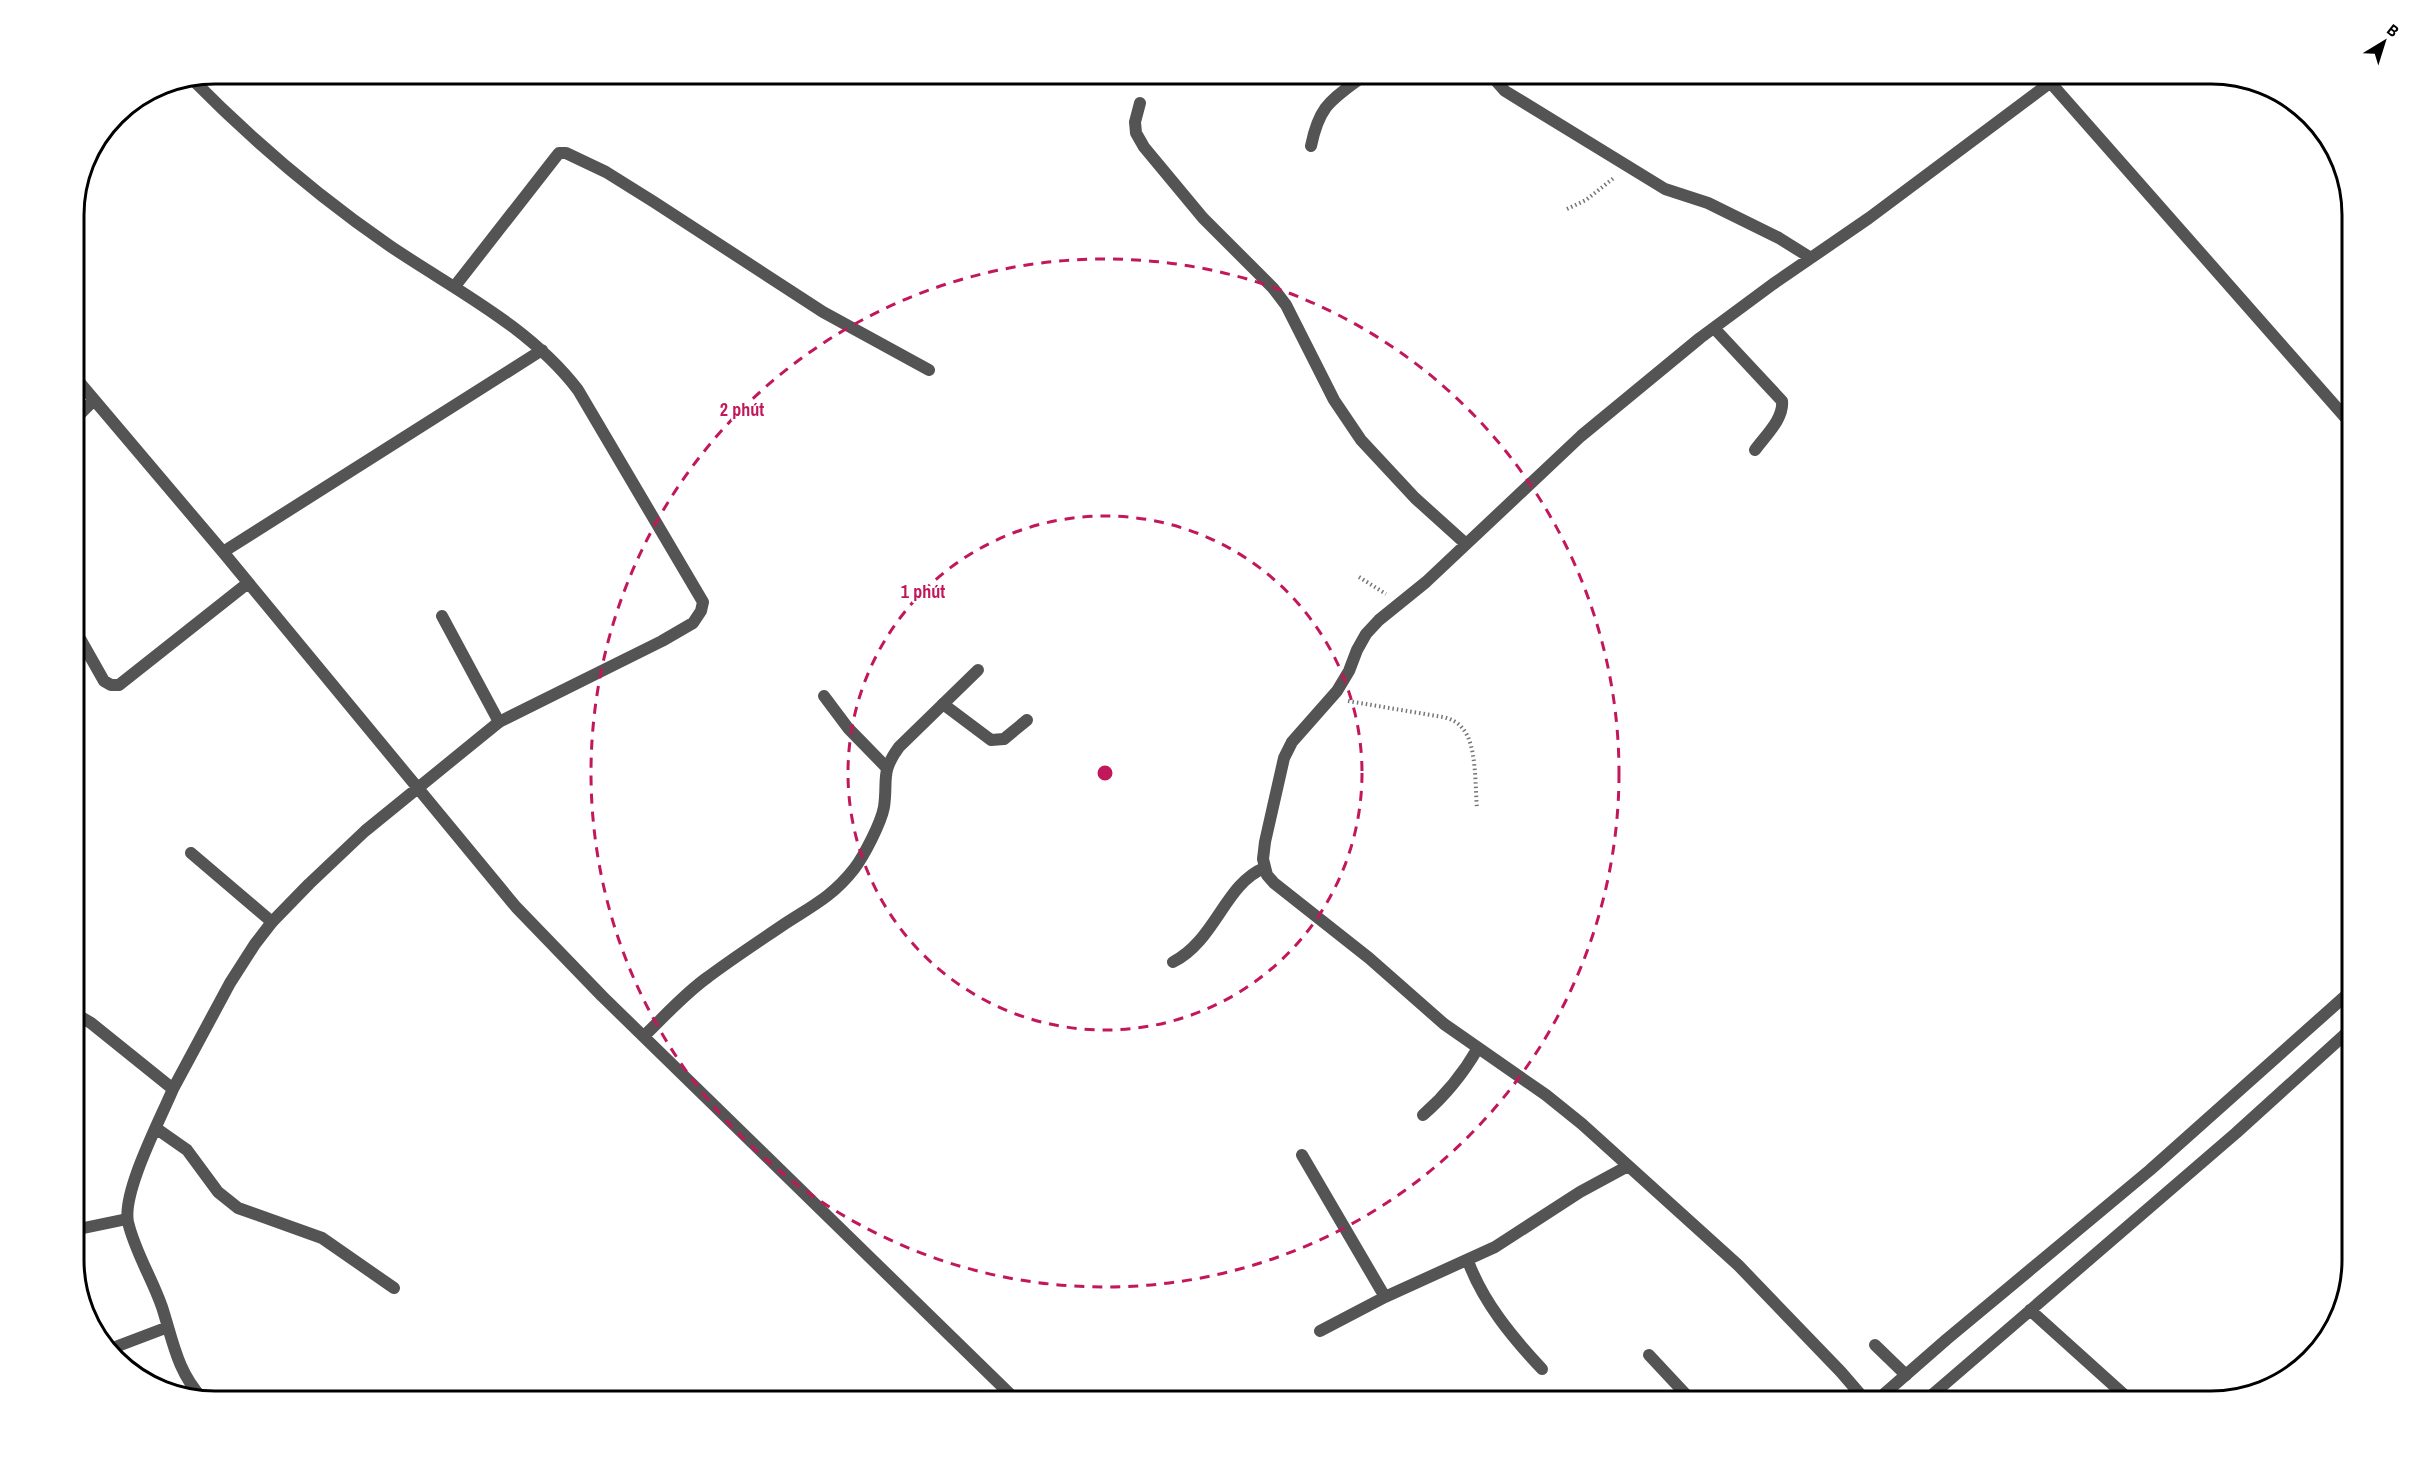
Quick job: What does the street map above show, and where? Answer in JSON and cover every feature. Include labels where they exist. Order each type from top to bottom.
[{"type":"street","points":[[1311,146],[1317,120],[1325,106],[1354,84]]},
{"type":"street","points":[[1499,84],[1506,91],[1665,189],[1708,203],[1779,238],[1811,258]]},
{"type":"street","points":[[1857,1391],[1738,1265],[1628,1166],[1546,1095],[1444,1024],[1369,958],[1274,883],[1264,868],[1264,842],[1284,758],[1292,742],[1333,697],[1349,671],[1366,634],[1581,436],[1714,328],[1869,218],[2051,84],[2342,414]]},
{"type":"street","points":[[193,1389],[181,1371],[161,1305],[133,1242],[127,1219],[132,1187],[172,1089],[230,983],[272,922],[365,831],[500,722],[662,641],[693,623],[701,611],[703,602],[578,390],[562,370],[542,350],[454,286],[392,247],[327,200],[217,105],[198,85]]},
{"type":"street","points":[[1140,103],[1135,122],[1136,133],[1144,147],[1203,218],[1273,288],[1286,305],[1334,400],[1361,440],[1415,498],[1466,544]]},
{"type":"street","points":[[454,286],[559,153],[566,153],[606,172],[823,312],[929,370]]},
{"type":"street","points":[[1714,328],[1782,401],[1783,408],[1779,418],[1755,450]]},
{"type":"street","points":[[223,552],[542,350]]},
{"type":"street","points":[[84,388],[223,552],[516,907],[602,996],[1007,1391]]},
{"type":"street","points":[[84,410],[94,400]]},
{"type":"street","points":[[84,646],[104,681],[111,686],[119,686],[248,583]]},
{"type":"street","points":[[442,616],[500,722]]},
{"type":"street","points":[[644,1036],[689,992],[708,977],[784,924],[832,895],[843,884],[857,866],[884,810],[886,766],[899,747],[978,670]]},
{"type":"street","points":[[824,696],[848,728],[886,766]]},
{"type":"street","points":[[943,704],[991,740],[1004,739],[1028,720]]},
{"type":"street","points":[[191,853],[272,922]]},
{"type":"street","points":[[1173,962],[1195,948],[1246,879],[1264,868]]},
{"type":"street","points":[[1888,1391],[2150,1170],[2342,999]]},
{"type":"street","points":[[84,1019],[172,1089]]},
{"type":"street","points":[[1937,1391],[2236,1133],[2342,1037]]},
{"type":"street","points":[[1423,1115],[1457,1081],[1478,1048]]},
{"type":"street","points":[[157,1129],[187,1150],[218,1192],[238,1208],[322,1238],[394,1288]]},
{"type":"street","points":[[1302,1155],[1385,1297]]},
{"type":"street","points":[[1320,1331],[1385,1297],[1495,1247],[1580,1192],[1628,1166]]},
{"type":"street","points":[[84,1228],[127,1219]]},
{"type":"street","points":[[1468,1261],[1481,1291],[1542,1369]]},
{"type":"street","points":[[2030,1310],[2120,1391]]},
{"type":"street","points":[[117,1347],[168,1327]]},
{"type":"street","points":[[1875,1345],[1906,1375]]},
{"type":"street","points":[[1649,1355],[1683,1391]]},
{"type":"path","points":[[1567,209],[1610,182],[1626,166]]},
{"type":"path","points":[[1359,577],[1400,603]]},
{"type":"path","points":[[1333,697],[1354,703],[1443,717],[1455,721],[1465,730],[1472,753],[1477,809]]}]
